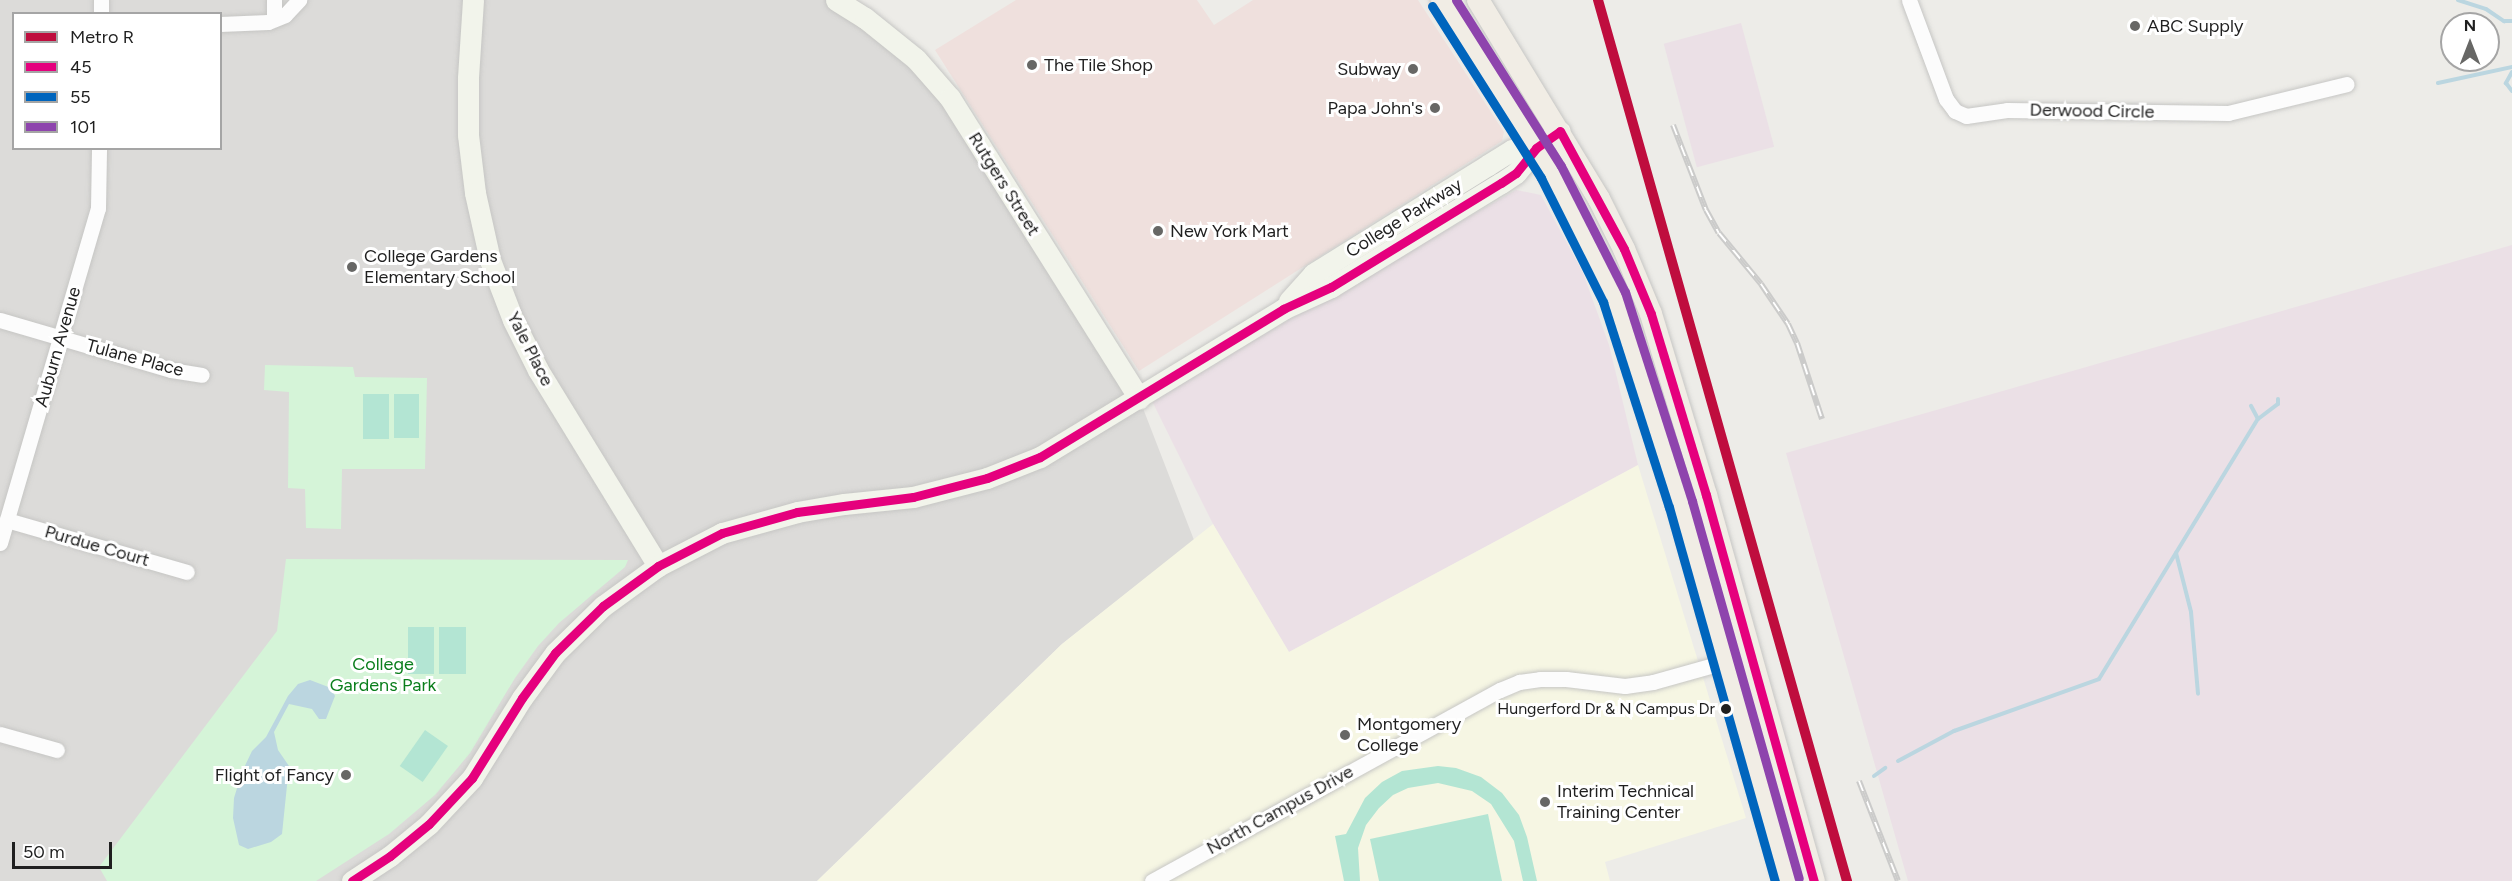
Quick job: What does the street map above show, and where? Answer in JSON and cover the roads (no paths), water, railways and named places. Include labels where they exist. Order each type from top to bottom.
[{"type":"main road","points":[[1442,0],[1536,148],[1585,236],[1614,297],[1680,504],[1786,881]]},
{"type":"main road","points":[[1478,0],[1560,131],[1624,249],[1651,314],[1706,495],[1814,881]]},
{"type":"street","points":[[274,0],[274,19]]},
{"type":"street","points":[[222,24],[248,24],[274,19],[285,15],[299,0]]},
{"type":"street","name":"Yale Place","points":[[473,0],[468,78],[468,135],[474,193],[490,260],[513,320],[538,370],[658,566]]},
{"type":"street","name":"Rutgers Street","points":[[836,0],[865,18],[916,59],[950,98],[1139,398]]},
{"type":"street","name":"Derwood Circle","points":[[1909,0],[1947,99],[1956,111],[1966,116],[2007,110],[2228,113],[2347,84]]},
{"type":"street","name":"College Parkway","points":[[352,881],[390,856],[429,824],[472,778],[522,698],[555,653],[603,606],[658,566],[722,533],[797,512],[844,504],[913,497],[987,478],[1040,457],[1283,309],[1313,274],[1512,150],[1536,148],[1560,131]]},
{"type":"street","name":"Auburn Avenue","points":[[0,543],[98,208],[99,150]]},
{"type":"street","name":"Tulane Place","points":[[0,320],[171,370],[202,375]]},
{"type":"street","name":"Purdue Court","points":[[7,520],[187,572]]},
{"type":"street","name":"North Campus Drive","points":[[1152,881],[1500,690],[1519,682],[1566,679],[1625,686],[1653,682],[1749,655]]},
{"type":"street","points":[[0,734],[57,750]]},
{"type":"water","points":[[310,680],[331,688],[335,696],[326,719],[319,719],[312,709],[289,704],[274,732],[278,750],[289,766],[282,834],[271,842],[248,849],[239,845],[233,818],[234,798],[242,772],[252,751],[266,737],[288,696],[298,684]]},
{"type":"waterway","points":[[2458,0],[2486,9],[2504,21],[2512,21]]},
{"type":"waterway","points":[[2438,83],[2512,67]]},
{"type":"waterway","points":[[2512,72],[2506,83],[2512,91]]},
{"type":"waterway","points":[[2258,419],[2278,404],[2278,399]]},
{"type":"waterway","points":[[1898,761],[1954,731],[2099,679],[2258,419],[2251,406]]},
{"type":"waterway","points":[[2176,553],[2191,612],[2198,694]]},
{"type":"waterway","points":[[1874,776],[1885,768]]},
{"type":"railway","points":[[1673,125],[1706,210],[1719,233],[1761,284],[1788,324],[1797,343],[1822,419]]},
{"type":"railway","points":[[1859,781],[1898,881]]},
{"type":"metro line","name":"R","points":[[1598,0],[1847,881]]},
{"type":"place","name":"ABC Supply","points":[[2135,26]]},
{"type":"place","name":"The Tile Shop","points":[[1032,65]]},
{"type":"place","name":"Subway","points":[[1413,69]]},
{"type":"place","name":"Papa John's","points":[[1435,108]]},
{"type":"place","name":"New York Mart","points":[[1158,231]]},
{"type":"place","name":"College Gardens Elementary School","points":[[352,267]]},
{"type":"place","name":"Hungerford Dr & N Campus Dr","points":[[1726,709]]},
{"type":"place","name":"Montgomery College","points":[[1345,735]]},
{"type":"place","name":"Flight of Fancy","points":[[346,775]]},
{"type":"place","name":"Interim Technical Training Center","points":[[1545,802]]},
{"type":"park label","name":"College Gardens Park","points":[[383,675]]}]
